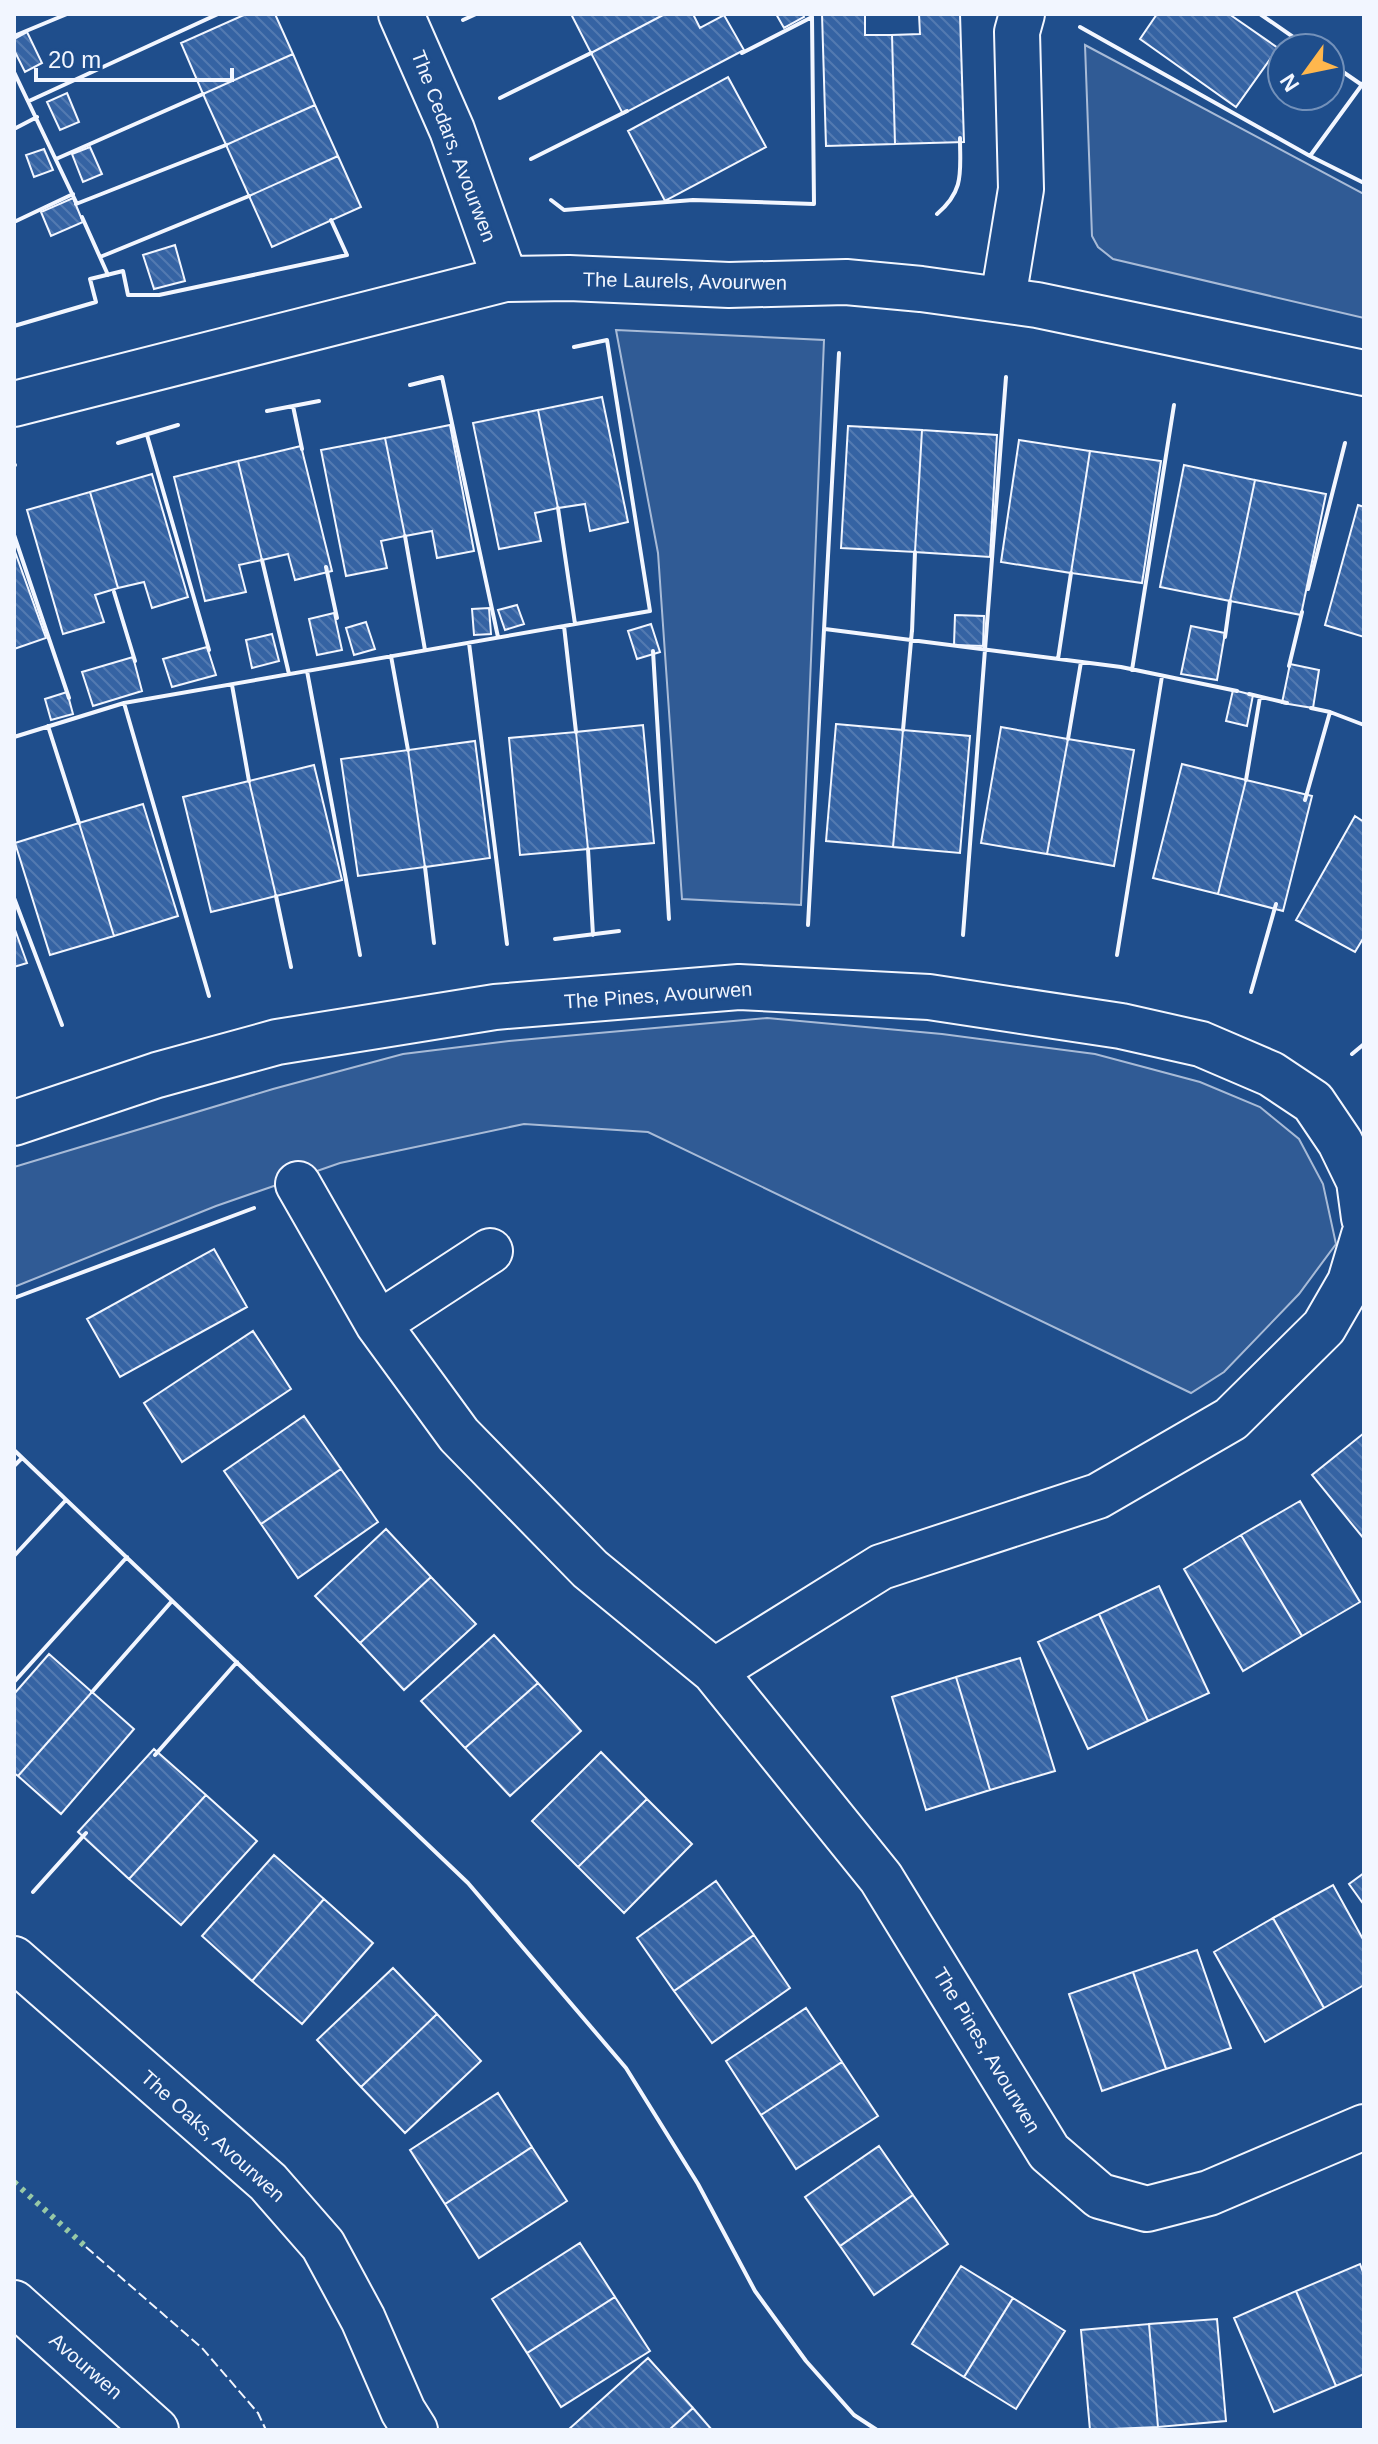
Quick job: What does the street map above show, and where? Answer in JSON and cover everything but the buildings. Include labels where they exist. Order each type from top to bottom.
[{"type":"street","name":"The Cedars, Avourwen","points":[[401,14],[452,130],[505,279]]},
{"type":"street","points":[[1003,299],[1021,189],[1017,32],[1022,14]]},
{"type":"street","name":"The Laurels, Avourwen","points":[[14,404],[505,279],[569,278],[729,285],[846,282],[1003,299],[1364,373]]},
{"type":"street","name":"The Pines, Avourwen","points":[[14,1123],[157,1075],[277,1042],[468,1011],[739,987],[929,997],[1121,1026],[1201,1044],[1271,1074],[1313,1102],[1340,1142],[1359,1181],[1364,1218]]},
{"type":"street","name":"The Pines, Avourwen","points":[[298,1184],[378,1324],[459,1435],[590,1569],[714,1671],[881,1878],[1049,2152],[1100,2196],[1147,2209],[1209,2193],[1364,2127]]},
{"type":"street","points":[[714,1671],[881,1567],[1098,1496],[1231,1419],[1324,1327],[1350,1282],[1364,1235]]},
{"type":"street","points":[[378,1324],[490,1251]]},
{"type":"street","name":"The Oaks, Avourwen","points":[[14,1959],[268,2182],[323,2245],[363,2319],[403,2411],[415,2430]]},
{"type":"street","name":"Avourwen","points":[[14,2303],[156,2430]]},
{"type":"shaded area","points":[[1085,45],[1364,194],[1364,318],[1113,259],[1098,247],[1092,236]]},
{"type":"shaded area","points":[[616,330],[824,340],[801,905],[682,899],[658,553]]},
{"type":"shaded area","points":[[767,1018],[942,1034],[1095,1054],[1200,1082],[1260,1107],[1299,1139],[1323,1184],[1336,1244],[1299,1294],[1224,1372],[1191,1393],[648,1132],[524,1124],[340,1163],[216,1206],[14,1287],[14,1167],[273,1089],[403,1054],[509,1041]]},
{"type":"hedge","points":[[14,2182],[86,2247]]},
{"type":"fence","points":[[86,2247],[202,2348],[258,2413],[266,2430]]},
{"type":"wall","points":[[14,36],[67,14]]},
{"type":"wall","points":[[29,101],[218,14]]},
{"type":"wall","points":[[463,20],[476,14]]},
{"type":"wall","points":[[1260,14],[1286,32]]},
{"type":"wall","points":[[742,53],[812,17]]},
{"type":"wall","points":[[551,200],[564,210],[693,200],[814,204],[812,17]]},
{"type":"wall","points":[[1080,27],[1310,156],[1364,82]]},
{"type":"wall","points":[[500,98],[591,53]]},
{"type":"wall","points":[[14,72],[76,202]]},
{"type":"wall","points":[[1346,74],[1362,85]]},
{"type":"wall","points":[[56,159],[203,94]]},
{"type":"wall","points":[[531,159],[627,111]]},
{"type":"wall","points":[[14,129],[37,117]]},
{"type":"wall","points":[[937,214],[957,188],[960,138]]},
{"type":"wall","points":[[76,204],[226,145]]},
{"type":"wall","points":[[1310,156],[1364,183]]},
{"type":"wall","points":[[14,222],[73,194]]},
{"type":"wall","points":[[100,257],[249,196]]},
{"type":"wall","points":[[82,217],[108,275]]},
{"type":"wall","points":[[14,326],[96,302],[90,279],[123,271],[128,295],[159,295],[347,255],[331,220]]},
{"type":"wall","points":[[14,737],[124,703],[650,611],[607,340],[574,347]]},
{"type":"wall","points":[[808,925],[839,353]]},
{"type":"wall","points":[[410,385],[442,377],[498,637]]},
{"type":"wall","points":[[963,935],[1006,377]]},
{"type":"wall","points":[[267,411],[319,401]]},
{"type":"wall","points":[[1132,670],[1174,405]]},
{"type":"wall","points":[[293,406],[302,449]]},
{"type":"wall","points":[[118,443],[178,425]]},
{"type":"wall","points":[[147,435],[209,650]]},
{"type":"wall","points":[[1308,589],[1345,443]]},
{"type":"wall","points":[[558,508],[575,624]]},
{"type":"wall","points":[[14,535],[69,698]]},
{"type":"wall","points":[[405,536],[425,650]]},
{"type":"wall","points":[[912,632],[915,552]]},
{"type":"wall","points":[[262,560],[289,674]]},
{"type":"wall","points":[[326,567],[337,618]]},
{"type":"wall","points":[[1058,659],[1071,573]]},
{"type":"wall","points":[[114,592],[135,661]]},
{"type":"wall","points":[[1225,637],[1230,601]]},
{"type":"wall","points":[[1289,666],[1302,612]]},
{"type":"wall","points":[[564,626],[576,732]]},
{"type":"wall","points":[[825,629],[1121,667],[1237,691]]},
{"type":"wall","points":[[903,730],[912,630]]},
{"type":"wall","points":[[469,643],[507,944]]},
{"type":"wall","points":[[653,651],[669,919]]},
{"type":"wall","points":[[391,656],[408,750]]},
{"type":"wall","points":[[1068,739],[1081,662]]},
{"type":"wall","points":[[307,671],[360,955]]},
{"type":"wall","points":[[1117,955],[1162,676]]},
{"type":"wall","points":[[232,685],[249,781]]},
{"type":"wall","points":[[1249,694],[1287,703]]},
{"type":"wall","points":[[1246,780],[1260,697]]},
{"type":"wall","points":[[124,703],[209,996]]},
{"type":"wall","points":[[1311,708],[1364,725]]},
{"type":"wall","points":[[1305,800],[1330,712]]},
{"type":"wall","points":[[48,726],[79,823]]},
{"type":"wall","points":[[588,849],[593,935]]},
{"type":"wall","points":[[425,867],[434,943]]},
{"type":"wall","points":[[276,896],[291,967]]},
{"type":"wall","points":[[14,898],[62,1025]]},
{"type":"wall","points":[[1251,992],[1276,904]]},
{"type":"wall","points":[[555,939],[619,931]]},
{"type":"wall","points":[[1352,1054],[1364,1044]]},
{"type":"wall","points":[[14,1298],[254,1208]]},
{"type":"wall","points":[[14,1450],[468,1883],[626,2068],[698,2184],[755,2291],[806,2361],[854,2415],[877,2430]]},
{"type":"wall","points":[[14,1466],[22,1458]]},
{"type":"wall","points":[[14,1556],[66,1500]]},
{"type":"wall","points":[[14,1682],[127,1557]]},
{"type":"wall","points":[[92,1692],[172,1601]]},
{"type":"wall","points":[[155,1755],[237,1662]]},
{"type":"wall","points":[[33,1892],[86,1833]]}]
